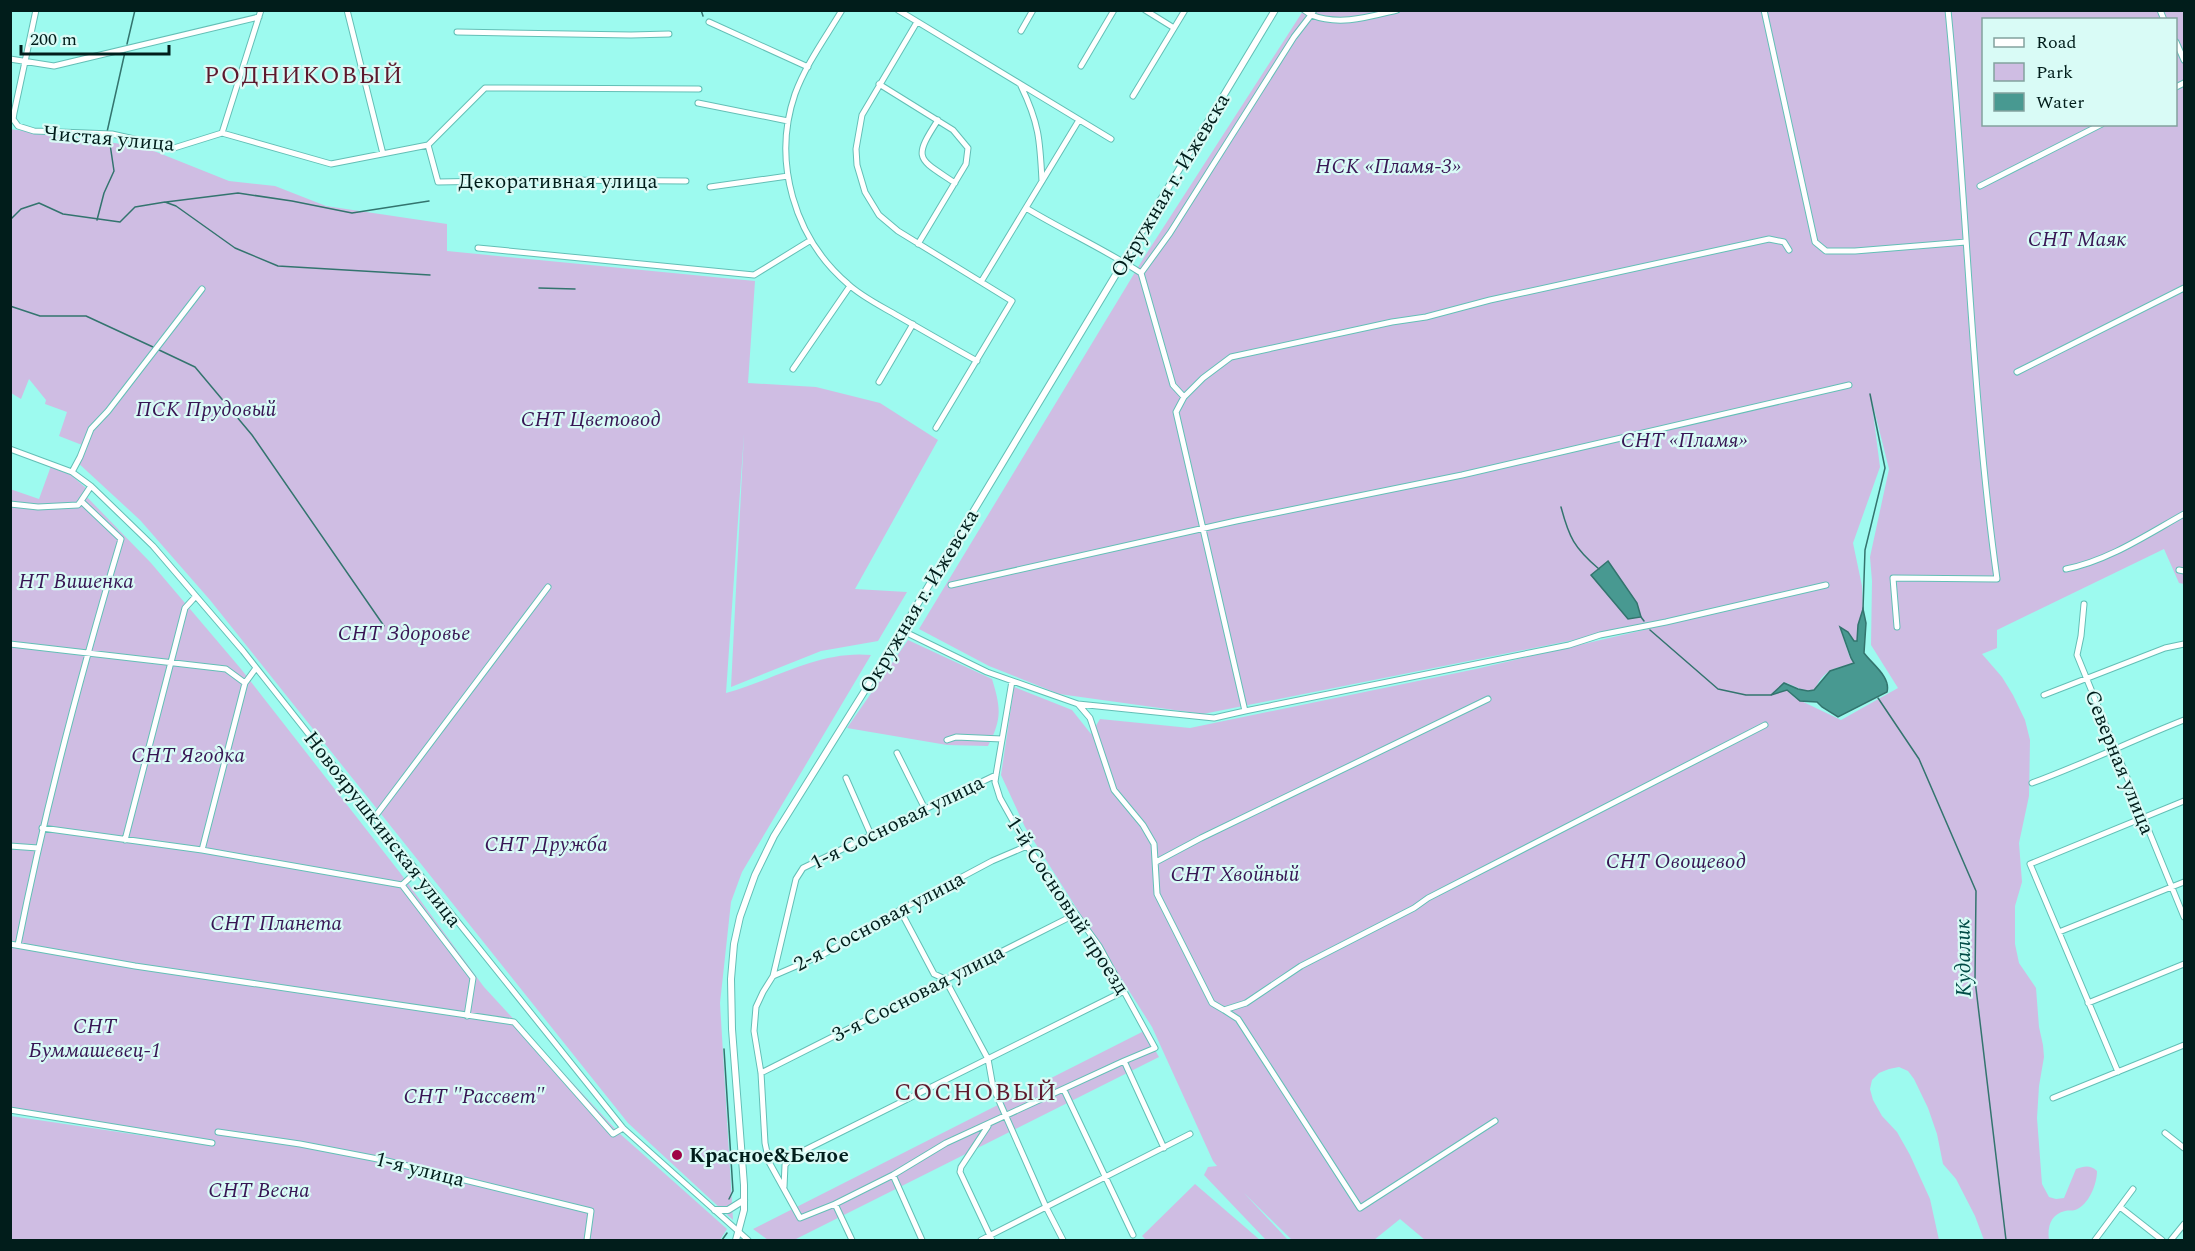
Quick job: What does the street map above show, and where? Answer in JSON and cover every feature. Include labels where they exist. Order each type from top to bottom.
[{"type":"main road","name":"Окружная г. Ижевска","points":[[736,1240],[740,1233],[744,1200],[732,1029],[731,979],[734,944],[740,917],[755,875],[774,836],[1275,10]]},
{"type":"main road","points":[[715,1210],[728,1210],[744,1200]]},
{"type":"street","points":[[25,62],[36,10]]},
{"type":"street","points":[[347,10],[384,154]]},
{"type":"street","points":[[842,10],[808,67],[795,94],[788,121],[785,151],[796,211],[811,240],[828,265],[850,286],[977,361]]},
{"type":"street","points":[[898,10],[1111,139]]},
{"type":"street","points":[[1021,31],[1033,10]]},
{"type":"street","points":[[1081,66],[1114,10]]},
{"type":"street","points":[[1145,10],[1174,28]]},
{"type":"street","points":[[1134,96],[1185,10]]},
{"type":"street","points":[[1304,10],[1324,20],[1338,22],[1397,10]]},
{"type":"street","points":[[1764,10],[1815,242],[1826,251],[1855,251],[1966,242]]},
{"type":"street","points":[[1897,627],[1893,578],[1997,579],[1990,529],[1977,384],[1948,10]]},
{"type":"street","points":[[1141,273],[1312,13]]},
{"type":"street","points":[[10,59],[54,66],[260,14]]},
{"type":"street","points":[[260,14],[222,133],[331,164],[428,145],[485,88],[699,89]]},
{"type":"street","points":[[709,22],[808,67]]},
{"type":"street","points":[[917,22],[862,115],[856,149],[861,178],[872,205],[879,215],[898,231],[1012,301],[936,428]]},
{"type":"street","points":[[457,32],[669,34]]},
{"type":"street","points":[[2177,46],[2184,60]]},
{"type":"street","name":"Чистая улица","points":[[25,62],[13,119],[18,126],[34,131],[112,134],[174,148],[222,133]]},
{"type":"street","points":[[879,84],[958,134],[968,148],[966,164],[918,244]]},
{"type":"street","points":[[1020,84],[1039,130],[1042,181]]},
{"type":"street","points":[[698,103],[788,121]]},
{"type":"street","points":[[938,120],[921,147],[922,158],[955,183]]},
{"type":"street","points":[[981,282],[1079,120]]},
{"type":"street","points":[[1980,186],[2098,126]]},
{"type":"street","name":"Декоративная улица","points":[[428,145],[438,182],[686,181]]},
{"type":"street","points":[[710,187],[788,176]]},
{"type":"street","points":[[1026,208],[1141,273],[1173,385],[1184,397]]},
{"type":"street","points":[[1245,711],[1176,412],[1184,397],[1203,378],[1231,357],[1392,322],[1426,317],[1490,300],[1769,239],[1784,242],[1789,250]]},
{"type":"street","points":[[478,248],[754,275],[811,240]]},
{"type":"street","points":[[793,369],[850,286]]},
{"type":"street","points":[[2017,372],[2184,288]]},
{"type":"street","points":[[72,472],[91,429],[108,411],[202,289]]},
{"type":"street","points":[[879,382],[913,324]]},
{"type":"street","points":[[951,585],[1202,529],[1462,476],[1849,385]]},
{"type":"street","name":"Новоярушкинская улица","points":[[10,449],[72,472],[91,486],[153,546],[256,668],[623,1128],[748,1240]]},
{"type":"street","points":[[10,504],[38,507],[78,505],[91,486]]},
{"type":"street","points":[[18,945],[42,828],[87,652],[121,539],[81,501]]},
{"type":"street","points":[[2066,569],[2079,567],[2109,554],[2184,514]]},
{"type":"street","points":[[901,630],[987,672],[1078,704],[1214,718],[1569,645],[1600,635],[1826,585]]},
{"type":"street","points":[[374,818],[548,587]]},
{"type":"street","points":[[125,840],[185,608],[196,596]]},
{"type":"street","name":"Северная улица","points":[[2084,604],[2077,654],[2184,917]]},
{"type":"street","points":[[10,644],[226,669],[245,683]]},
{"type":"street","points":[[2044,695],[2165,648],[2184,644]]},
{"type":"street","points":[[202,850],[245,683],[256,668]]},
{"type":"street","points":[[996,775],[1012,681]]},
{"type":"street","points":[[1156,862],[1488,699]]},
{"type":"street","points":[[1078,704],[1090,718],[1114,790],[1143,825],[1154,844],[1157,894],[1212,1003],[1238,1019],[1359,1208],[1495,1121]]},
{"type":"street","points":[[2032,783],[2081,765],[2115,748],[2184,720]]},
{"type":"street","points":[[1224,1010],[1246,1003],[1301,966],[1414,908],[1428,898],[1765,725]]},
{"type":"street","points":[[947,740],[956,736],[1002,739]]},
{"type":"street","points":[[897,753],[925,809]]},
{"type":"street","name":"1-я Сосновая улица","points":[[773,976],[799,873],[808,864],[996,775]]},
{"type":"street","name":"1-й Сосновый проезд","points":[[996,775],[995,782],[1000,798],[1028,846],[1099,946],[1155,1047],[1124,1061]]},
{"type":"street","points":[[846,778],[871,835]]},
{"type":"street","points":[[2118,1072],[2030,864],[2184,801]]},
{"type":"street","points":[[42,828],[202,850],[402,885],[473,978],[467,1016]]},
{"type":"street","points":[[10,846],[38,848]]},
{"type":"street","name":"2-я Сосновая улица","points":[[761,1073],[755,1047],[754,1019],[759,999],[773,976],[824,954],[992,861],[1028,846]]},
{"type":"street","points":[[402,885],[417,872]]},
{"type":"street","points":[[2059,932],[2184,882]]},
{"type":"street","points":[[900,910],[934,974],[945,980],[988,1059],[993,1088],[1063,1240]]},
{"type":"street","name":"3-я Сосновая улица","points":[[761,1073],[1076,914]]},
{"type":"street","points":[[10,944],[135,966],[514,1022],[613,1134],[623,1128]]},
{"type":"street","points":[[2088,1003],[2184,964]]},
{"type":"street","points":[[768,1155],[779,1158],[793,1156],[1124,991]]},
{"type":"street","points":[[2054,1098],[2184,1045]]},
{"type":"street","points":[[761,1073],[763,1121],[769,1162],[800,1218],[835,1204],[893,1175],[946,1143],[1124,1061],[1164,1148]]},
{"type":"street","points":[[1064,1090],[1133,1235]]},
{"type":"street","points":[[10,1110],[212,1143]]},
{"type":"street","points":[[990,1124],[961,1167],[960,1172],[991,1238]]},
{"type":"street","name":"1-я улица","points":[[218,1132],[382,1160],[591,1211],[587,1240]]},
{"type":"street","points":[[2165,1133],[2184,1148]]},
{"type":"street","points":[[981,1240],[991,1238],[1046,1207],[1191,1134]]},
{"type":"street","points":[[784,1189],[786,1165],[793,1156]]},
{"type":"street","points":[[893,1175],[922,1240]]},
{"type":"street","points":[[2095,1240],[2133,1189]]},
{"type":"street","points":[[835,1204],[852,1240]]},
{"type":"street","points":[[2120,1207],[2162,1240]]},
{"type":"street","points":[[2171,1240],[2184,1224]]},
{"type":"green space","points":[[1303,11],[2184,11],[2184,584],[2179,583],[2164,549],[1997,630],[1997,648],[1982,654],[2002,677],[2013,695],[2025,720],[2030,740],[2029,796],[2019,843],[2022,882],[2015,906],[2015,944],[2019,963],[2036,988],[2043,1045],[2044,1057],[2037,1118],[2042,1184],[2049,1197],[2064,1198],[2076,1169],[2087,1167],[2097,1171],[2094,1188],[2084,1204],[2053,1218],[2049,1226],[2049,1240],[1984,1240],[1975,1216],[1956,1179],[1943,1164],[1937,1134],[1914,1079],[1908,1071],[1899,1067],[1879,1073],[1872,1080],[1870,1089],[1882,1116],[1897,1132],[1910,1155],[1930,1199],[1939,1240],[1425,1240],[1400,1219],[1374,1240],[1292,1240],[1244,1193],[1288,1240],[1266,1240],[1204,1175],[1208,1167],[1217,1166],[1152,1027],[1025,827],[1001,775],[1014,687],[1072,710],[1091,734],[1100,719],[1190,728],[1476,669],[1648,629],[1604,634],[1203,714],[1059,694],[989,666],[919,629],[1143,259]],"holes":[[[1871,397],[1889,469],[1870,557],[1871,645],[1898,688],[1841,720],[1795,698],[1787,690],[1772,694],[1787,683],[1807,691],[1812,690],[1831,670],[1854,663],[1850,658],[1840,628],[1854,641],[1858,640],[1858,625],[1863,609],[1862,586],[1853,543],[1880,467]]]},
{"type":"green space","points":[[10,129],[144,147],[229,181],[275,186],[326,206],[447,224],[447,251],[755,281],[748,383],[816,387],[880,403],[938,440],[855,589],[907,592],[878,641],[821,651],[731,687],[744,434],[726,693],[815,661],[833,657],[871,655],[742,872],[731,902],[720,1003],[733,1220],[628,1123],[210,600],[140,520],[76,461],[82,445],[59,436],[67,412],[45,404],[46,400],[29,379],[21,399],[11,393]]},
{"type":"green space","points":[[51,466],[71,475],[86,488],[84,494],[151,563],[241,669],[401,874],[484,987],[618,1132],[727,1229],[720,1240],[11,1240],[11,1116],[213,1146],[214,1142],[11,1109],[10,489],[39,499]]},
{"type":"green space","points":[[908,640],[992,679],[999,713],[996,728],[988,746],[947,745],[847,728]]},
{"type":"green space","points":[[1144,1031],[1159,1057],[794,1240],[768,1240],[753,1229]]},
{"type":"green space","points":[[1195,1184],[1260,1240],[1146,1240],[1142,1236]]},
{"type":"water","points":[[1608,561],[1637,603],[1641,617],[1628,619],[1591,575]]},
{"type":"water","points":[[1863,609],[1866,623],[1864,653],[1884,676],[1888,687],[1887,692],[1838,717],[1817,702],[1800,701],[1787,690],[1771,695],[1784,683],[1798,689],[1814,690],[1830,671],[1854,663],[1840,627],[1848,632],[1854,641],[1857,641],[1858,625]]},
{"type":"waterway","points":[[127,44],[135,10]]},
{"type":"waterway","points":[[701,10],[703,16]]},
{"type":"waterway","points":[[107,132],[125,52]]},
{"type":"waterway","points":[[97,220],[104,193],[114,171],[110,144]]},
{"type":"waterway","points":[[166,202],[238,193],[352,213],[429,201]]},
{"type":"waterway","points":[[10,220],[21,209],[39,203],[63,214],[120,222],[135,207],[165,202],[176,206],[235,248],[278,266],[430,275]]},
{"type":"waterway","points":[[539,288],[575,289]]},
{"type":"waterway","points":[[10,306],[40,316],[86,316],[153,347]]},
{"type":"waterway","points":[[157,349],[195,367],[252,435],[384,626]]},
{"type":"waterway","points":[[1863,609],[1865,550],[1885,468],[1870,394]]},
{"type":"waterway","points":[[1561,507],[1578,548],[1599,569]]},
{"type":"waterway","points":[[1641,617],[1644,621]]},
{"type":"waterway","points":[[1650,630],[1718,689],[1746,695],[1771,695]]},
{"type":"waterway","name":"Кудалик","points":[[1878,698],[1919,759],[1976,891],[1975,980],[2006,1240]]},
{"type":"waterway","points":[[724,1049],[733,1191],[729,1199]]},
{"type":"waterway","points":[[722,1240],[727,1233]]},
{"type":"place","name":"Красное&Белое","points":[[677,1155]]},
{"type":"district","name":"РОДНИКОВЫЙ","points":[[304,75]]},
{"type":"district","name":"СОСНОВЫЙ","points":[[976,1092]]},
{"type":"park label","name":"НСК «Пламя-3»","points":[[1388,166]]},
{"type":"park label","name":"СНТ Маяк","points":[[2077,239]]},
{"type":"park label","name":"ПСК Прудовый","points":[[206,409]]},
{"type":"park label","name":"СНТ Цветовод","points":[[591,419]]},
{"type":"park label","name":"СНТ «Пламя»","points":[[1684,440]]},
{"type":"park label","name":"НТ Вишенка","points":[[76,581]]},
{"type":"park label","name":"СНТ Здоровье","points":[[404,633]]},
{"type":"park label","name":"СНТ Ягодка","points":[[188,755]]},
{"type":"park label","name":"СНТ Дружба","points":[[546,844]]},
{"type":"park label","name":"СНТ Овощевод","points":[[1676,861]]},
{"type":"park label","name":"СНТ Хвойный","points":[[1235,874]]},
{"type":"park label","name":"СНТ Планета","points":[[276,923]]},
{"type":"park label","name":"СНТ Буммашевец-1","points":[[95,1038]]},
{"type":"park label","name":"СНТ \"Рассвет\"","points":[[474,1096]]},
{"type":"park label","name":"СНТ Весна","points":[[259,1190]]}]
